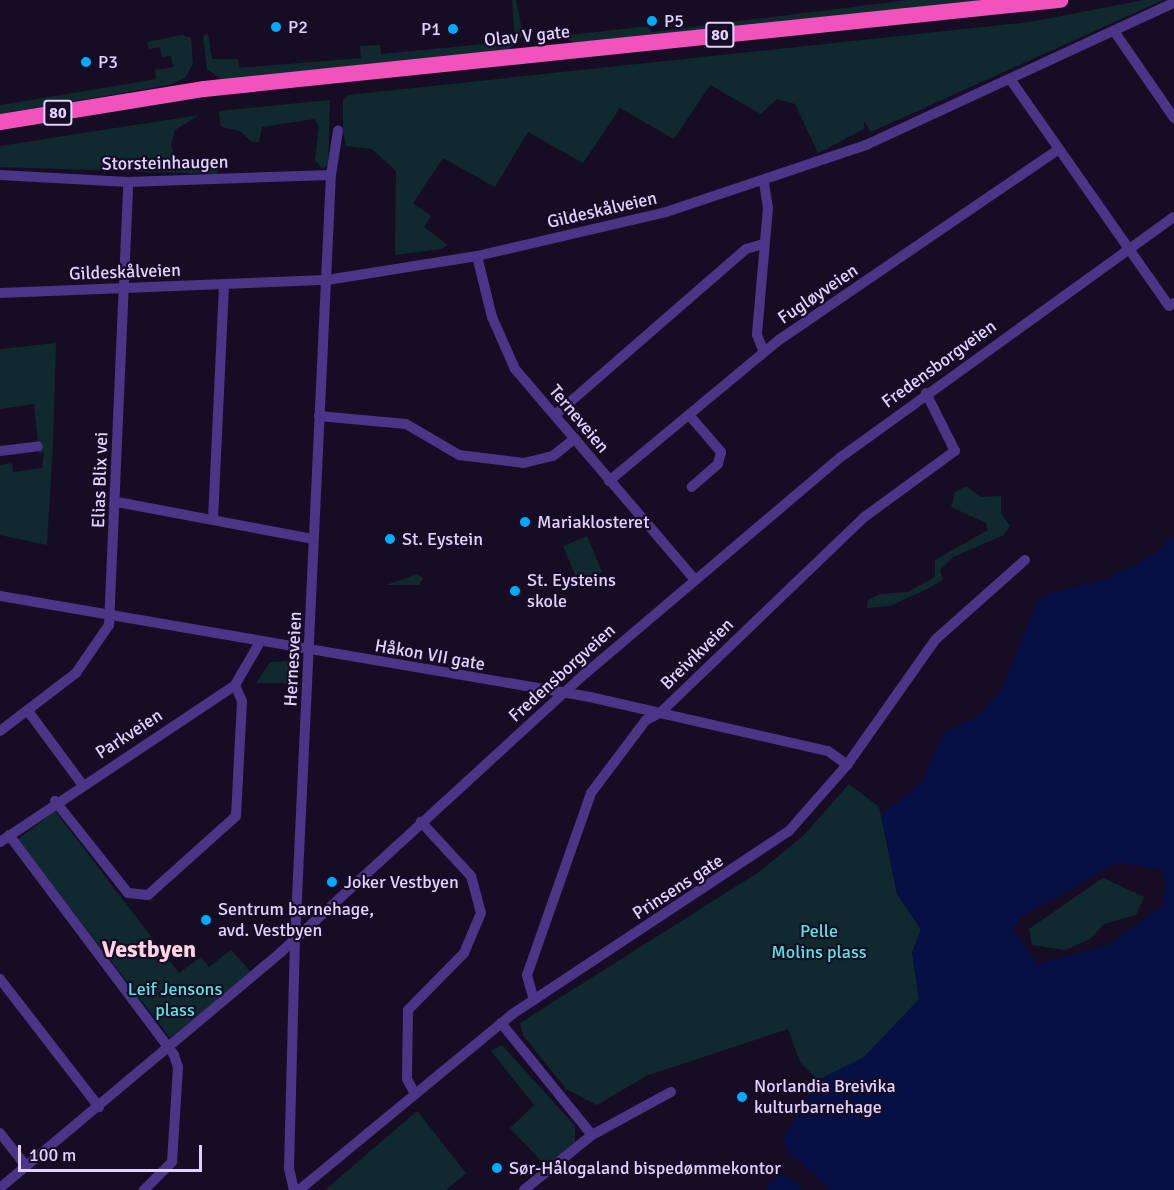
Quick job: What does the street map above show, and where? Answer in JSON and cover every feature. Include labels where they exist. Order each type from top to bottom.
[{"type":"highway","name":"Olav V gate","points":[[0,122],[204,89],[1060,0]]},
{"type":"street","name":"Gildeskålveien","points":[[0,293],[327,280],[477,256],[666,212],[764,183],[866,145],[1174,3]]},
{"type":"street","points":[[1114,31],[1174,118]]},
{"type":"street","points":[[1010,79],[1058,150],[1172,307]]},
{"type":"street","name":"Hernesveien","points":[[294,1190],[289,1168],[295,940],[331,175],[338,131]]},
{"type":"street","name":"Fugløyveien","points":[[609,481],[764,352],[1058,150]]},
{"type":"street","name":"Storsteinhaugen","points":[[0,175],[128,182],[331,175]]},
{"type":"street","name":"Elias Blix vei","points":[[0,731],[87,662],[110,618],[117,502],[122,288],[128,182]]},
{"type":"street","points":[[764,183],[768,208],[757,335],[764,352]]},
{"type":"street","name":"Fredensborgveien","points":[[0,1188],[295,940],[421,822],[695,580],[926,393],[1174,217]]},
{"type":"street","points":[[555,416],[746,249],[764,244]]},
{"type":"street","name":"Terneveien","points":[[477,256],[504,349],[555,416],[695,580]]},
{"type":"street","points":[[213,519],[224,285]]},
{"type":"street","name":"Breivikveien","points":[[534,1000],[527,975],[579,817],[646,720],[660,713],[832,546],[956,451],[926,393]]},
{"type":"street","points":[[689,415],[721,452],[718,464],[692,487]]},
{"type":"street","points":[[319,416],[406,424],[459,455],[524,463],[546,459],[575,438]]},
{"type":"street","points":[[0,451],[38,446]]},
{"type":"street","points":[[117,502],[314,539]]},
{"type":"street","name":"Prinsens gate","points":[[299,1190],[501,1023],[789,831],[847,765],[936,639],[1025,560]]},
{"type":"street","name":"Håkon VII gate","points":[[0,596],[110,618],[565,694],[828,751],[847,765]]},
{"type":"street","name":"Parkveien","points":[[5,838],[55,801],[235,685],[261,642]]},
{"type":"street","points":[[55,801],[128,892],[148,895],[226,827],[239,809],[242,701],[235,685]]},
{"type":"street","points":[[28,711],[82,784]]},
{"type":"street","points":[[415,1094],[407,1079],[408,1010],[464,953],[481,913],[471,876],[421,822]]},
{"type":"street","points":[[5,838],[169,1046],[178,1066],[174,1154],[169,1168],[144,1190]]},
{"type":"street","points":[[0,979],[99,1107]]},
{"type":"street","points":[[501,1023],[592,1136]]},
{"type":"street","points":[[524,1190],[592,1136],[671,1092]]},
{"type":"street","points":[[0,1133],[26,1166]]},
{"type":"green space","points":[[512,0],[516,0],[523,35],[508,51],[222,80],[207,69],[203,35],[208,34],[212,59],[238,59],[239,68],[361,58],[360,46],[380,45],[381,54],[515,41]]},
{"type":"green space","points":[[908,0],[1016,0],[578,44],[549,32],[549,27],[561,36],[650,26],[651,32]]},
{"type":"green space","points":[[1144,0],[1163,0],[871,132],[864,121],[864,129],[818,153],[795,104],[777,99],[761,114],[710,85],[674,139],[620,108],[583,163],[528,132],[495,187],[443,158],[413,203],[431,216],[424,227],[448,245],[441,249],[395,255],[396,171],[372,149],[346,146],[343,130],[343,101],[348,95],[1030,22]]},
{"type":"green space","points":[[182,35],[191,38],[193,64],[185,78],[169,85],[0,114],[0,105],[156,79],[155,70],[173,67],[171,56],[162,57],[160,47],[149,49],[147,42]]},
{"type":"green space","points":[[330,100],[328,165],[323,169],[315,160],[319,126],[314,119],[262,127],[259,142],[252,142],[240,131],[221,127],[219,111]]},
{"type":"green space","points":[[199,115],[175,130],[171,145],[176,160],[212,163],[220,166],[216,174],[0,167],[0,146]]},
{"type":"green space","points":[[56,343],[47,545],[0,535],[0,465],[12,463],[13,472],[42,468],[44,452],[39,453],[34,404],[0,409],[0,349]]},
{"type":"green space","points":[[966,486],[981,497],[1001,496],[1001,513],[1010,526],[1004,535],[953,557],[940,570],[943,580],[925,590],[890,606],[867,608],[868,600],[880,594],[907,592],[928,581],[935,576],[935,560],[988,530],[986,523],[951,507],[955,492]]},
{"type":"green space","points":[[587,536],[602,572],[578,582],[563,546]]},
{"type":"green space","points":[[417,574],[423,578],[419,585],[386,585]]},
{"type":"green space","points":[[289,661],[294,683],[256,683],[270,662]]},
{"type":"green space","name":"Pelle Molins plass","points":[[849,784],[879,807],[897,894],[921,930],[912,952],[919,999],[903,1020],[863,1058],[818,1080],[800,1062],[788,1029],[648,1075],[597,1105],[566,1089],[523,1035],[520,1023],[759,872],[803,836]]},
{"type":"green space","name":"Leif Jensons plass","points":[[55,811],[179,973],[201,957],[209,967],[231,950],[251,972],[170,1038],[18,839]]},
{"type":"green space","points":[[1103,878],[1144,897],[1136,915],[1104,924],[1090,939],[1065,950],[1032,945],[1029,929]]},
{"type":"green space","points":[[502,1045],[575,1126],[575,1142],[546,1166],[510,1128],[534,1105],[491,1051]]},
{"type":"green space","points":[[417,1111],[466,1173],[446,1190],[325,1190]]},
{"type":"shaded area","points":[[1174,535],[1174,1190],[831,1190],[786,1150],[784,1138],[818,1080],[863,1058],[919,999],[912,952],[921,929],[897,894],[881,815],[921,783],[944,732],[975,718],[1000,692],[1037,604],[1046,595],[1111,577],[1152,556]],"holes":[[[1118,862],[1162,870],[1166,883],[1162,906],[1107,945],[1038,964],[1012,929],[1020,918]]]},
{"type":"shaded area","points":[[779,1173],[782,1174],[805,1190],[765,1190]]},
{"type":"place","name":"P5","points":[[652,21]]},
{"type":"place","name":"P2","points":[[276,27]]},
{"type":"place","name":"P1","points":[[453,29]]},
{"type":"place","name":"P3","points":[[86,62]]},
{"type":"place","name":"Mariaklosteret","points":[[525,522]]},
{"type":"place","name":"St. Eystein","points":[[390,539]]},
{"type":"place","name":"St. Eysteins skole","points":[[515,591]]},
{"type":"place","name":"Joker Vestbyen","points":[[332,882]]},
{"type":"place","name":"Sentrum barnehage, avd. Vestbyen","points":[[206,920]]},
{"type":"place","name":"Norlandia Breivika kulturbarnehage","points":[[742,1097]]},
{"type":"place","name":"Sør-Hålogaland bispedømmekontor","points":[[497,1168]]},
{"type":"district","name":"Vestbyen","points":[[149,950]]}]
